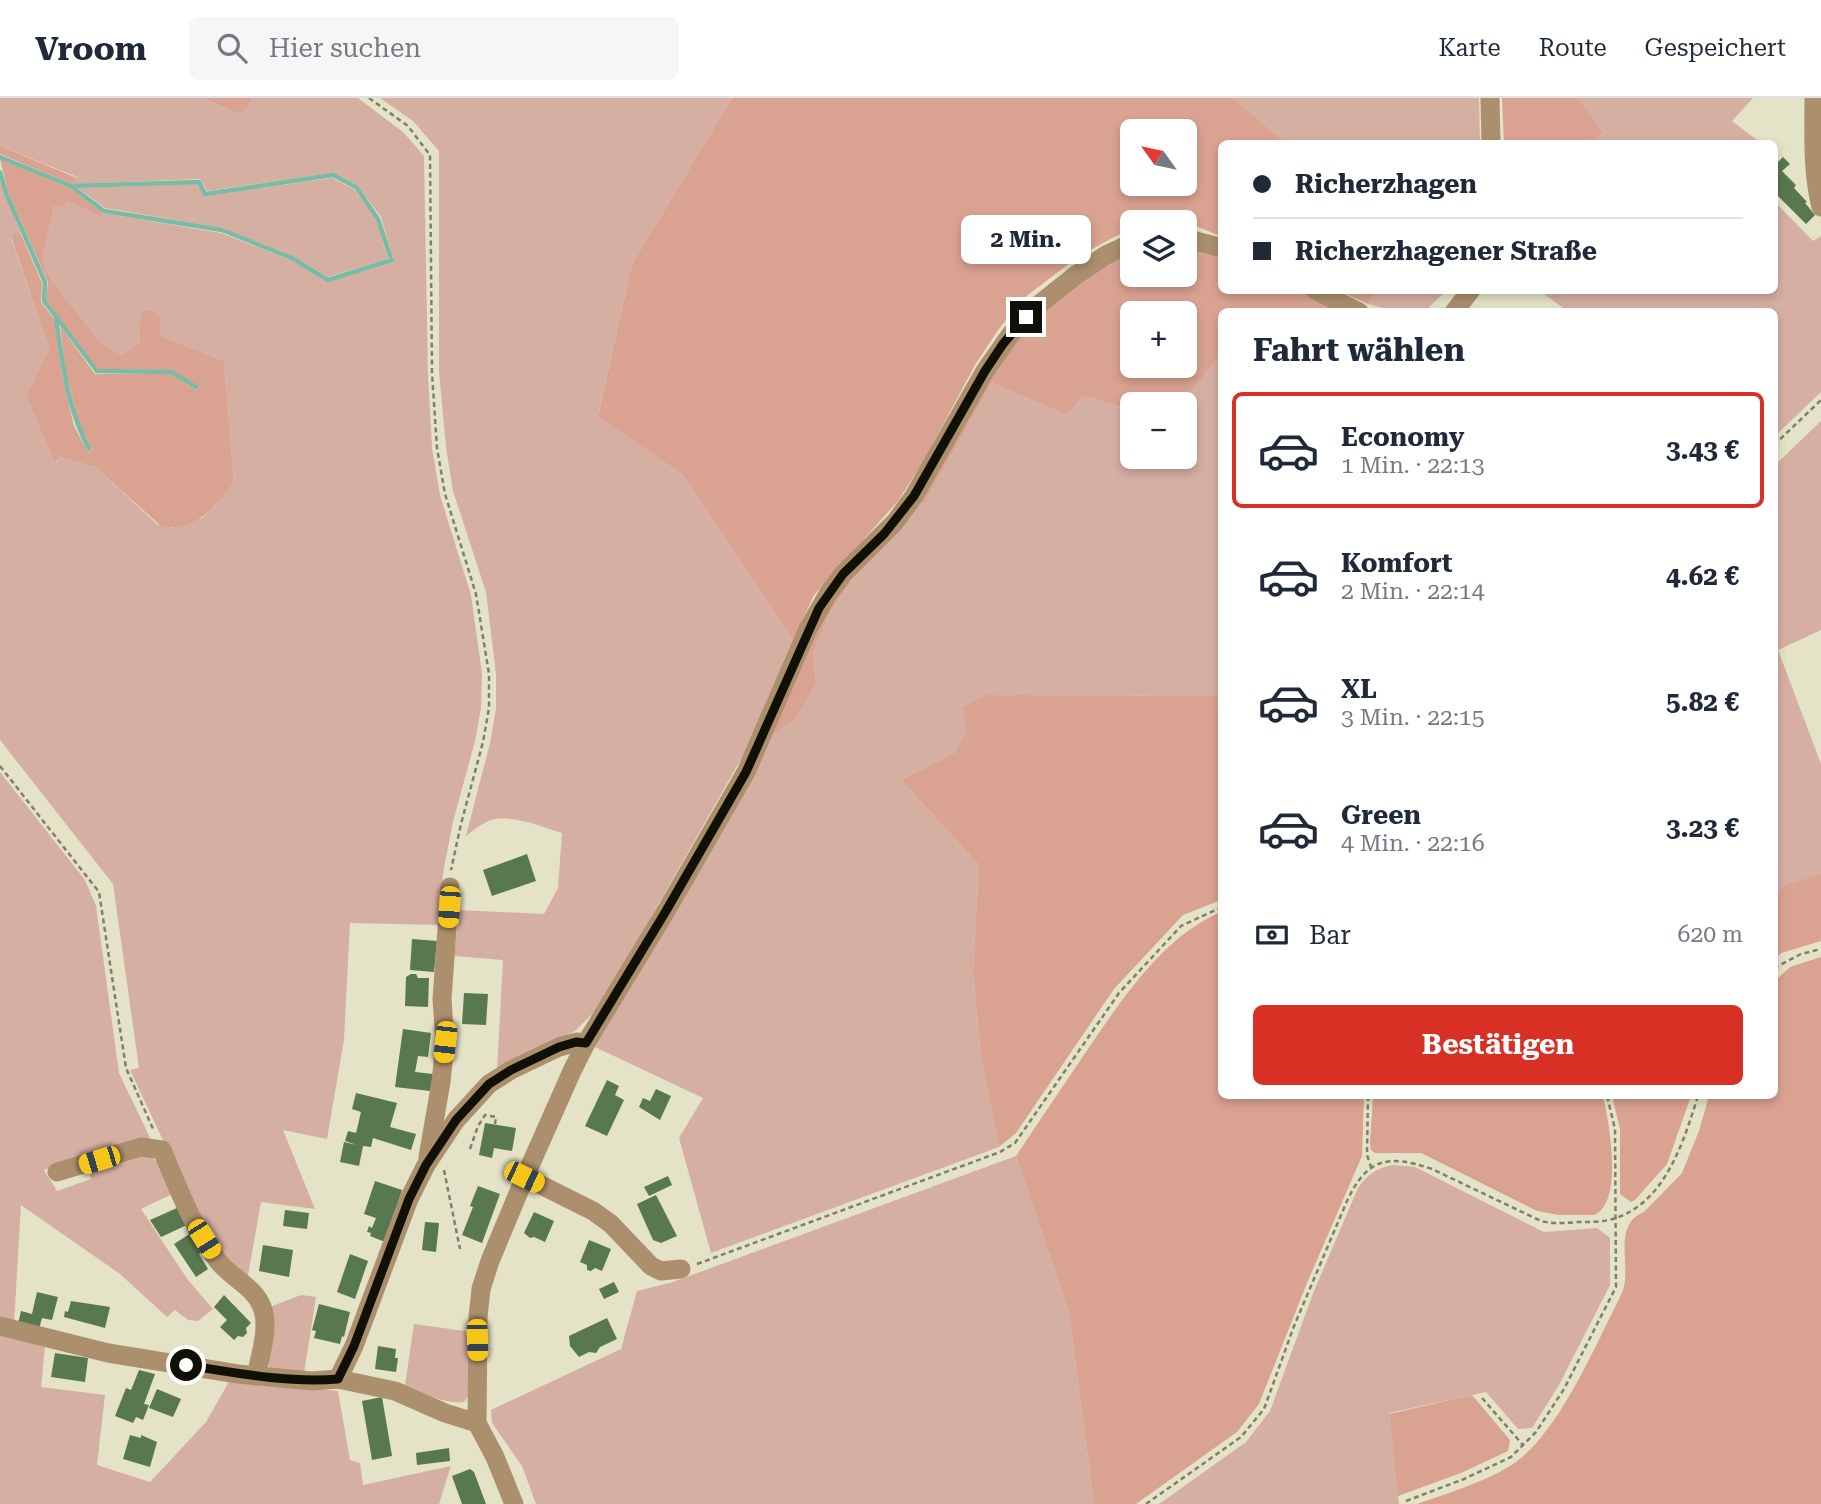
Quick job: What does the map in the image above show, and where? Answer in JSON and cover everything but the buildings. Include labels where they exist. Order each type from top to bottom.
[{"type":"street","points":[[1490,98],[1491,140]]},
{"type":"street","points":[[1814,98],[1814,163],[1821,207]]},
{"type":"street","points":[[1197,241],[1218,247]]},
{"type":"street","points":[[514,1504],[499,1466],[477,1423],[478,1317],[481,1289],[490,1261],[548,1119],[586,1043],[746,772],[808,629],[828,594],[843,574],[895,522],[914,496],[985,371],[1011,334],[1037,306],[1076,275],[1120,249]]},
{"type":"street","points":[[1323,294],[1351,308]]},
{"type":"street","points":[[1457,308],[1468,294]]},
{"type":"street","points":[[426,1165],[441,1082],[445,1042],[442,999],[450,887]]},
{"type":"street","points":[[338,1379],[354,1346],[402,1213],[426,1165],[456,1120],[489,1084],[511,1070],[559,1047],[576,1042],[586,1043]]},
{"type":"street","points":[[57,1172],[141,1147],[162,1150],[181,1197],[219,1262],[255,1295],[262,1307],[264,1328],[256,1376]]},
{"type":"street","points":[[524,1177],[593,1210],[611,1224],[651,1266],[661,1271],[681,1269]]},
{"type":"street","points":[[7,1329],[108,1353],[256,1376],[312,1381],[338,1379],[395,1391],[445,1413],[477,1423]]},
{"type":"path","points":[[369,98],[408,126],[430,155],[432,373],[437,448],[445,494],[476,594],[489,674],[489,708],[485,731],[460,824],[450,887]]},
{"type":"path","points":[[1778,440],[1821,400]]},
{"type":"path","points":[[0,766],[99,892],[126,1068],[162,1150]]},
{"type":"path","points":[[681,1269],[1007,1148],[1023,1135],[1119,993],[1181,926],[1218,908]]},
{"type":"path","points":[[1778,966],[1801,954],[1821,949]]},
{"type":"path","points":[[1368,1099],[1367,1155],[1371,1167]]},
{"type":"path","points":[[1406,1501],[1464,1479],[1511,1457],[1536,1432],[1563,1389],[1616,1287],[1615,1129],[1608,1099]]},
{"type":"path","points":[[1146,1504],[1241,1437],[1264,1409],[1294,1326],[1347,1201],[1355,1184],[1371,1167],[1397,1161],[1414,1163],[1541,1221],[1595,1222],[1617,1218],[1647,1197],[1671,1167],[1697,1099]]},
{"type":"path","points":[[470,1149],[485,1115],[495,1117],[495,1124]]},
{"type":"path","points":[[438,1148],[460,1249]]},
{"type":"path","points":[[1482,1398],[1523,1445]]},
{"type":"shaded area","points":[[0,98],[203,98],[241,115],[254,98],[358,98],[403,132],[424,156],[432,448],[440,495],[471,595],[482,674],[481,708],[443,873],[440,925],[350,923],[344,1040],[327,1139],[283,1130],[315,1209],[261,1202],[247,1281],[213,1247],[130,1070],[139,1068],[113,884],[0,740],[0,181],[20,232],[11,237],[49,348],[43,361],[56,463],[59,457],[95,467],[157,524],[172,528],[202,518],[234,482],[224,361],[161,336],[160,317],[139,327],[140,343],[122,355],[101,343],[52,281],[42,261],[54,206],[67,201],[101,215],[103,213],[221,233],[291,260],[328,282],[394,262],[381,217],[357,185],[334,173],[207,191],[200,179],[72,184],[77,177],[0,146]]},
{"type":"shaded area","points":[[203,98],[254,98],[241,115]]},
{"type":"shaded area","points":[[380,98],[732,98],[632,264],[598,415],[683,475],[793,640],[745,752],[601,1005],[575,1031],[497,1071],[503,960],[454,956],[459,910],[544,914],[558,888],[562,833],[503,818],[487,822],[466,836],[490,743],[496,709],[496,674],[486,592],[453,491],[446,447],[439,372],[439,151],[413,121]]},
{"type":"shaded area","points":[[732,98],[1233,98],[1282,140],[1218,140],[1218,235],[1197,227],[1197,210],[1120,210],[1120,234],[1079,256],[1024,298],[975,365],[924,460],[898,501],[814,595],[793,640],[683,475],[598,416],[632,264]]},
{"type":"shaded area","points":[[1233,98],[1479,98],[1480,140],[1282,140]]},
{"type":"shaded area","points":[[1502,98],[1578,98],[1603,132],[1596,140],[1504,140]]},
{"type":"shaded area","points":[[1578,98],[1753,98],[1732,121],[1757,140],[1596,140],[1603,132]]},
{"type":"shaded area","points":[[0,146],[77,178],[72,184],[0,154]]},
{"type":"shaded area","points":[[0,159],[70,188],[103,213],[101,216],[67,201],[63,206],[54,206],[42,261],[52,281],[101,343],[122,355],[140,343],[142,311],[152,311],[160,317],[161,336],[224,361],[234,482],[212,508],[195,521],[174,527],[162,527],[95,467],[59,457],[55,463],[27,396],[49,348],[11,236],[20,232],[42,283],[41,302],[54,319],[62,374],[74,426],[88,452],[92,450],[79,424],[66,373],[60,326],[95,374],[170,374],[196,390],[199,387],[171,370],[98,369],[46,301],[48,282],[8,192]]},
{"type":"shaded area","points":[[332,178],[354,189],[376,219],[388,259],[328,277],[293,256],[222,228],[105,208],[78,188],[197,184],[204,196]]},
{"type":"shaded area","points":[[1778,205],[1813,241],[1821,236],[1821,392],[1778,433],[1778,308],[1563,308],[1544,294],[1778,294]]},
{"type":"shaded area","points":[[1197,248],[1218,253],[1218,294],[1308,294],[1338,308],[1218,308],[1218,358],[1191,392],[1120,392],[1120,406],[1084,396],[1066,415],[992,383],[924,504],[917,501],[999,359],[1065,289],[1120,257],[1120,287],[1197,287]]},
{"type":"shaded area","points":[[1346,294],[1374,294],[1368,304]]},
{"type":"shaded area","points":[[1374,294],[1443,294],[1428,308],[1383,308],[1368,304]]},
{"type":"shaded area","points":[[1218,358],[1218,696],[987,695],[954,753],[901,780],[979,865],[973,970],[981,1057],[999,1147],[711,1253],[679,1138],[703,1098],[595,1047],[595,1041],[770,737],[796,719],[816,683],[813,653],[830,612],[852,581],[844,582],[917,501],[924,504],[992,383],[1066,415],[1084,396],[1120,406],[1120,469],[1197,469],[1197,392],[1191,392]]},
{"type":"shaded area","points":[[1821,421],[1821,630],[1778,650],[1778,462]]},
{"type":"shaded area","points":[[852,581],[830,612],[813,653],[816,683],[796,719],[770,737],[811,636],[844,582]]},
{"type":"shaded area","points":[[1778,650],[1821,764],[1821,874],[1778,893]]},
{"type":"shaded area","points":[[987,695],[1218,696],[1218,901],[1183,915],[1114,989],[1016,1133],[999,1147],[981,1057],[973,970],[979,865],[901,780],[954,753],[967,730],[963,707]]},
{"type":"shaded area","points":[[0,772],[85,880],[96,906],[119,1073],[153,1144],[75,1158],[44,1170],[57,1191],[91,1179],[88,1170],[145,1155],[161,1163],[174,1193],[141,1209],[188,1280],[213,1309],[198,1321],[188,1320],[175,1310],[167,1317],[120,1274],[21,1205],[14,1324],[0,1319]]},
{"type":"shaded area","points":[[1821,874],[1821,941],[1778,956],[1778,892],[1789,884]]},
{"type":"shaded area","points":[[1218,914],[1218,1099],[1364,1099],[1362,1156],[1259,1404],[1237,1432],[1136,1504],[1094,1504],[1069,1312],[1016,1156],[1110,1016],[1142,974],[1179,938]]},
{"type":"shaded area","points":[[1821,957],[1821,1504],[1417,1504],[1506,1469],[1532,1448],[1547,1429],[1576,1385],[1621,1295],[1628,1227],[1634,1218],[1644,1212],[1682,1173],[1708,1099],[1778,1099],[1778,978],[1790,967]]},
{"type":"shaded area","points":[[1373,1099],[1604,1099],[1611,1141],[1612,1179],[1603,1207],[1594,1215],[1559,1215],[1537,1211],[1421,1153],[1375,1153],[1371,1150]]},
{"type":"shaded area","points":[[1613,1099],[1690,1099],[1667,1164],[1631,1202],[1620,1194],[1620,1129]]},
{"type":"shaded area","points":[[1016,1156],[1069,1312],[1094,1504],[536,1504],[522,1466],[492,1423],[491,1410],[621,1349],[637,1291],[673,1282]]},
{"type":"shaded area","points":[[1393,1165],[1415,1167],[1544,1232],[1597,1228],[1610,1238],[1610,1285],[1559,1385],[1532,1428],[1518,1429],[1486,1392],[1389,1413],[1399,1504],[1159,1504],[1246,1442],[1270,1411],[1314,1291],[1358,1188],[1373,1172]]},
{"type":"shaded area","points":[[301,1295],[316,1297],[304,1373],[270,1369],[265,1356],[267,1308]]},
{"type":"shaded area","points":[[414,1324],[472,1332],[470,1394],[464,1402],[441,1400],[405,1385]]},
{"type":"shaded area","points":[[0,1334],[45,1347],[41,1387],[105,1395],[97,1465],[150,1482],[206,1422],[230,1380],[338,1391],[350,1460],[360,1463],[363,1485],[451,1466],[439,1504],[0,1504]]},
{"type":"shaded area","points":[[1472,1395],[1510,1440],[1508,1451],[1461,1473],[1398,1496],[1389,1414]]},
{"type":"waterway","points":[[0,157],[71,186],[104,211],[222,230],[292,258],[328,280],[392,260]]},
{"type":"waterway","points":[[0,172],[6,193],[45,282],[44,301],[97,371],[171,372],[196,387]]},
{"type":"waterway","points":[[71,186],[199,182],[205,194],[333,175],[356,187],[378,219],[390,256]]},
{"type":"waterway","points":[[56,319],[71,402],[89,449]]},
{"type":"route","points":[[186,1365],[256,1376],[312,1381],[338,1379],[354,1346],[402,1213],[426,1165],[456,1120],[489,1084],[559,1047],[576,1042],[586,1043],[746,772],[819,608],[843,574],[895,522],[914,496],[985,371],[1026,317]]}]
